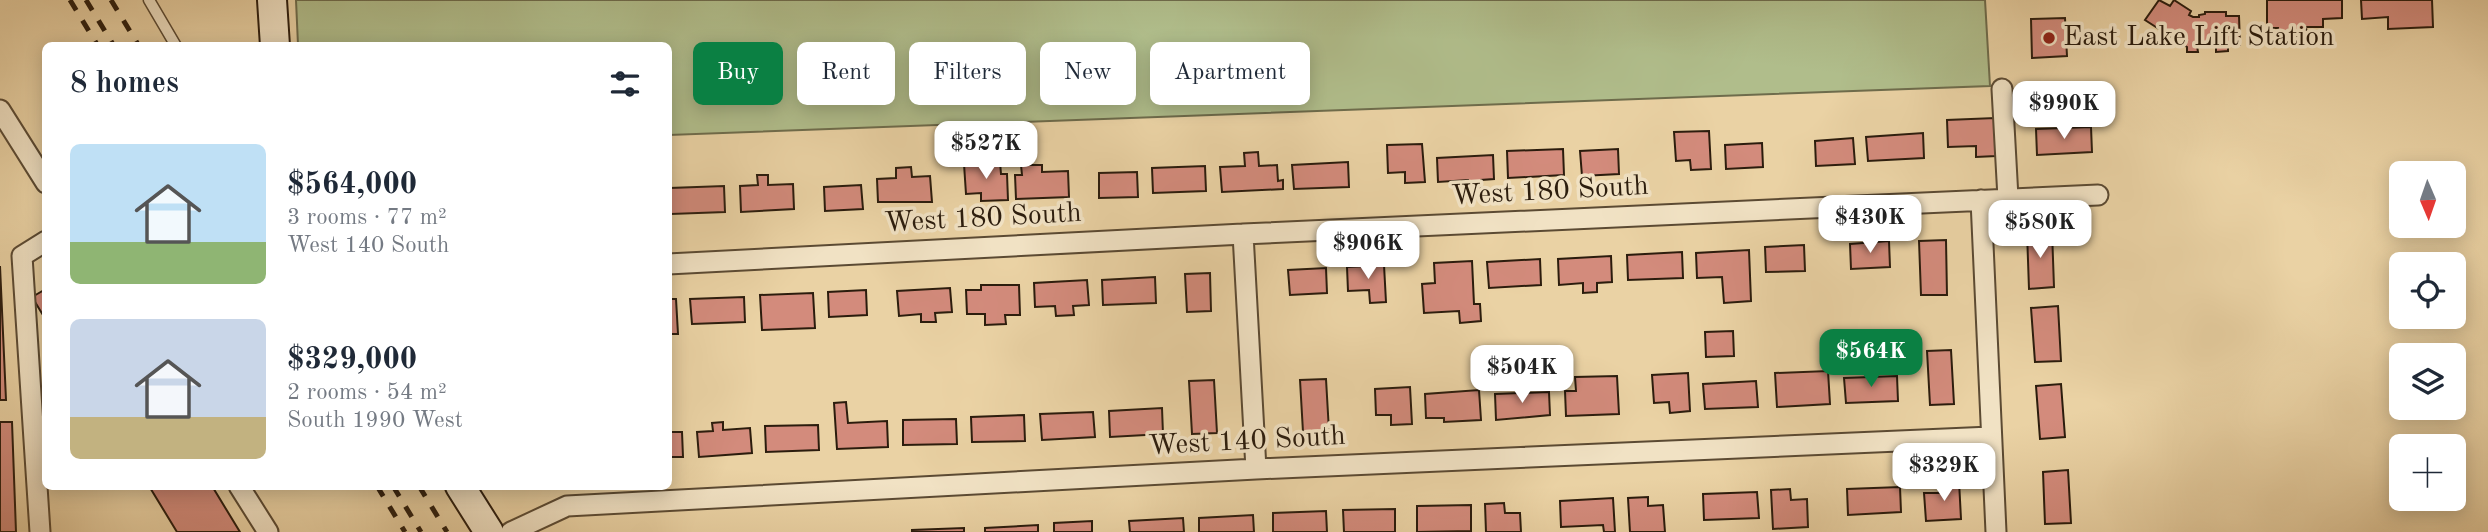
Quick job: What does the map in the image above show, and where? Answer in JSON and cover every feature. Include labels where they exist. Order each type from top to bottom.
[{"type":"street","points":[[272,0],[275,42]]},
{"type":"street","points":[[2002,89],[2008,198]]},
{"type":"street","points":[[0,110],[42,177]]},
{"type":"street","name":"West 180 South","points":[[672,264],[1243,234],[2098,195]]},
{"type":"street","points":[[1981,200],[1996,532]]},
{"type":"street","points":[[1243,234],[1256,469]]},
{"type":"street","points":[[40,532],[22,256],[42,244]]},
{"type":"street","name":"West 140 South","points":[[511,532],[567,506],[1256,469],[1991,437]]},
{"type":"street","points":[[242,490],[268,532]]},
{"type":"street","points":[[463,490],[489,532]]},
{"type":"lane","points":[[149,0],[174,42]]},
{"type":"green space","points":[[296,0],[1985,0],[1990,86],[672,135],[672,42],[298,42]]},
{"type":"building","points":[[2159,0],[2170,6],[2174,0],[2191,11],[2189,15],[2193,17],[2199,17],[2205,12],[2226,12],[2226,16],[2239,16],[2240,45],[2228,45],[2228,51],[2216,52],[2216,45],[2197,46],[2198,52],[2187,52],[2187,47],[2145,20]]},
{"type":"building","points":[[2267,0],[2342,0],[2342,18],[2323,19],[2323,27],[2306,27],[2307,36],[2278,36],[2278,28],[2267,28]]},
{"type":"building","points":[[2361,0],[2432,0],[2433,27],[2388,29],[2388,17],[2362,19]]},
{"type":"building","name":"East Lake Lift Station","points":[[2065,18],[2067,56],[2032,58],[2031,19]]},
{"type":"building","points":[[1995,118],[1996,156],[1976,157],[1976,146],[1948,147],[1947,120]]},
{"type":"building","points":[[2091,127],[2092,152],[2037,155],[2036,129]]},
{"type":"building","points":[[1709,131],[1711,169],[1691,170],[1690,160],[1676,161],[1674,132]]},
{"type":"building","points":[[1923,133],[1924,158],[1868,161],[1866,137]]},
{"type":"building","points":[[1853,138],[1855,164],[1816,166],[1815,141]]},
{"type":"building","points":[[1762,143],[1763,167],[1726,169],[1725,145]]},
{"type":"building","points":[[1422,144],[1425,182],[1405,183],[1405,172],[1388,173],[1387,145]]},
{"type":"building","points":[[1563,149],[1564,175],[1508,178],[1507,151]]},
{"type":"building","points":[[1618,149],[1619,174],[1582,176],[1580,151]]},
{"type":"building","points":[[1258,152],[1259,166],[1277,165],[1278,181],[1283,180],[1283,189],[1222,192],[1220,167],[1245,166],[1244,153]]},
{"type":"building","points":[[1493,155],[1494,179],[1481,180],[1481,189],[1469,190],[1468,180],[1438,182],[1437,158]]},
{"type":"building","points":[[1000,162],[1001,174],[1007,174],[1008,200],[981,201],[981,193],[966,194],[964,164]]},
{"type":"building","points":[[1348,162],[1349,187],[1294,189],[1292,165]]},
{"type":"building","points":[[1021,165],[1042,165],[1042,172],[1068,171],[1069,197],[1016,199],[1015,175],[1022,175]]},
{"type":"building","points":[[1205,166],[1206,191],[1153,193],[1152,168]]},
{"type":"building","points":[[911,167],[912,177],[930,176],[932,202],[878,202],[877,179],[896,178],[896,168]]},
{"type":"building","points":[[1137,172],[1138,197],[1099,198],[1099,173]]},
{"type":"building","points":[[757,175],[768,175],[768,185],[793,184],[794,209],[741,212],[740,186],[758,185]]},
{"type":"building","points":[[861,185],[863,209],[825,211],[824,187]]},
{"type":"building","points":[[724,186],[725,212],[672,214],[672,188]]},
{"type":"building","points":[[2052,231],[2054,287],[2029,289],[2027,232]]},
{"type":"building","points":[[1946,240],[1947,295],[1921,295],[1919,241]]},
{"type":"building","points":[[1889,241],[1890,267],[1851,269],[1850,244]]},
{"type":"building","points":[[1804,245],[1805,271],[1766,272],[1765,247]]},
{"type":"building","points":[[1749,250],[1751,301],[1724,303],[1722,277],[1697,278],[1696,253]]},
{"type":"building","points":[[1682,252],[1683,278],[1628,280],[1627,255]]},
{"type":"building","points":[[1611,256],[1612,282],[1597,283],[1597,292],[1583,293],[1583,283],[1559,285],[1558,259]]},
{"type":"building","points":[[1540,259],[1541,285],[1489,288],[1487,262]]},
{"type":"building","points":[[1472,261],[1474,304],[1480,304],[1481,321],[1460,323],[1459,311],[1424,313],[1422,284],[1435,283],[1434,263]]},
{"type":"building","points":[[1384,265],[1386,302],[1370,303],[1369,290],[1348,291],[1347,267]]},
{"type":"building","points":[[0,266],[6,400],[0,400]]},
{"type":"building","points":[[1326,268],[1327,293],[1290,295],[1288,270]]},
{"type":"building","points":[[1210,273],[1211,311],[1187,312],[1185,274]]},
{"type":"building","points":[[1155,277],[1156,303],[1103,305],[1102,280]]},
{"type":"building","points":[[1087,280],[1089,305],[1073,306],[1074,315],[1056,316],[1055,306],[1035,307],[1034,283]]},
{"type":"building","points":[[981,285],[1019,285],[1020,315],[1005,315],[1006,324],[985,325],[985,314],[967,314],[966,290],[981,290]]},
{"type":"building","points":[[950,288],[952,312],[935,313],[936,322],[921,322],[921,314],[899,316],[897,291]]},
{"type":"building","points":[[866,290],[867,315],[829,317],[828,292]]},
{"type":"building","points":[[42,291],[42,313],[32,297]]},
{"type":"building","points":[[813,293],[815,328],[762,330],[760,295]]},
{"type":"building","points":[[744,297],[745,322],[692,324],[690,299]]},
{"type":"building","points":[[672,299],[676,299],[678,334],[672,334]]},
{"type":"building","points":[[2058,306],[2061,361],[2035,362],[2031,308]]},
{"type":"building","points":[[1733,331],[1734,356],[1706,357],[1705,332]]},
{"type":"building","points":[[1951,350],[1954,404],[1930,405],[1927,351]]},
{"type":"building","points":[[1828,371],[1830,404],[1777,407],[1775,373]]},
{"type":"building","points":[[1688,373],[1690,411],[1670,413],[1669,402],[1654,403],[1652,375]]},
{"type":"building","points":[[1617,376],[1619,414],[1566,416],[1565,391],[1576,391],[1575,377]]},
{"type":"building","points":[[1897,376],[1898,401],[1846,403],[1844,378]]},
{"type":"building","points":[[1326,379],[1329,431],[1303,432],[1300,380]]},
{"type":"building","points":[[1214,380],[1217,433],[1192,434],[1189,381]]},
{"type":"building","points":[[1756,381],[1758,407],[1705,409],[1703,384]]},
{"type":"building","points":[[2061,384],[2065,437],[2040,439],[2036,386]]},
{"type":"building","points":[[1410,387],[1412,424],[1391,425],[1391,415],[1376,415],[1375,389]]},
{"type":"building","points":[[1479,390],[1481,420],[1444,422],[1444,418],[1426,418],[1425,394]]},
{"type":"building","points":[[1549,392],[1550,415],[1496,420],[1495,394]]},
{"type":"building","points":[[846,402],[848,423],[887,421],[888,447],[837,449],[834,403]]},
{"type":"building","points":[[1162,408],[1163,434],[1110,437],[1109,411]]},
{"type":"building","points":[[1093,412],[1095,437],[1042,440],[1040,414]]},
{"type":"building","points":[[1024,415],[1025,441],[972,442],[971,417]]},
{"type":"building","points":[[956,419],[957,444],[903,445],[903,420]]},
{"type":"building","points":[[0,422],[12,422],[16,532],[0,532]]},
{"type":"building","points":[[723,422],[723,430],[750,428],[752,453],[699,457],[697,432],[713,431],[712,423]]},
{"type":"building","points":[[818,425],[819,450],[766,452],[765,426]]},
{"type":"building","points":[[672,432],[682,432],[683,457],[672,457]]},
{"type":"building","points":[[2068,470],[2071,523],[2045,524],[2043,472]]},
{"type":"building","points":[[1959,481],[1961,519],[1926,521],[1924,493],[1939,493],[1939,482]]},
{"type":"building","points":[[1900,487],[1901,512],[1848,515],[1847,489]]},
{"type":"building","points":[[1790,489],[1791,500],[1807,499],[1808,527],[1773,529],[1771,490]]},
{"type":"building","points":[[151,490],[214,490],[240,532],[177,532]]},
{"type":"building","points":[[1757,492],[1759,518],[1704,520],[1703,494]]},
{"type":"building","points":[[1648,497],[1648,506],[1663,505],[1665,532],[1630,532],[1628,498]]},
{"type":"building","points":[[1613,498],[1615,532],[1604,532],[1603,525],[1561,527],[1560,501]]},
{"type":"building","points":[[1504,503],[1505,513],[1520,513],[1521,532],[1486,532],[1485,504]]},
{"type":"building","points":[[1471,505],[1471,531],[1417,532],[1417,506]]},
{"type":"building","points":[[1395,509],[1395,532],[1344,532],[1343,510]]},
{"type":"building","points":[[1326,511],[1327,532],[1273,532],[1273,513]]},
{"type":"building","points":[[1253,515],[1254,532],[1199,532],[1199,518]]},
{"type":"building","points":[[1183,518],[1184,532],[1130,532],[1129,521]]},
{"type":"building","points":[[1092,521],[1092,532],[1054,532],[1054,523]]},
{"type":"building","points":[[1038,525],[1038,532],[985,532],[985,528]]},
{"type":"building","points":[[964,528],[964,532],[912,532],[912,530]]},
{"type":"railway","points":[[70,0],[96,42]]},
{"type":"railway","points":[[86,0],[112,42]]},
{"type":"railway","points":[[111,0],[137,42]]},
{"type":"railway","points":[[379,490],[405,532]]},
{"type":"railway","points":[[395,490],[421,532]]},
{"type":"railway","points":[[421,490],[447,532]]},
{"type":"place","name":"East Lake Lift Station","points":[[2049,38]]}]
